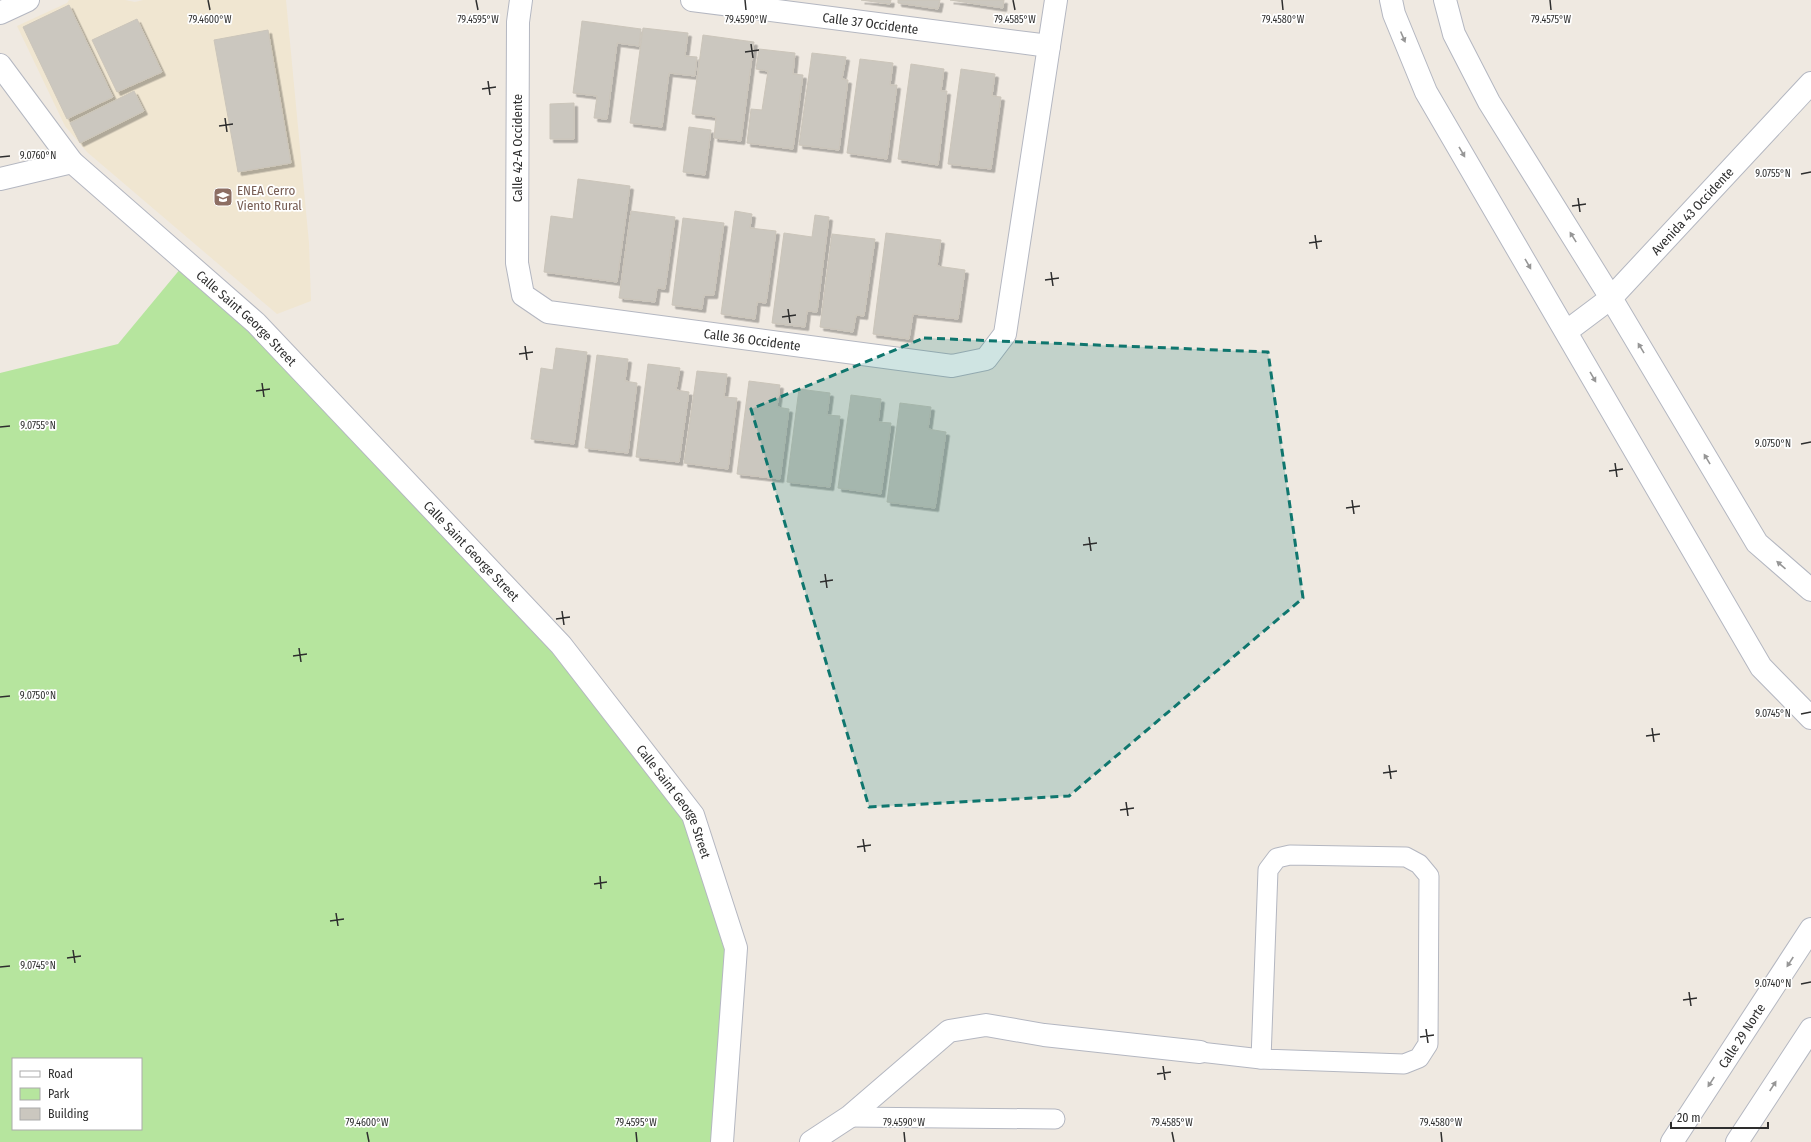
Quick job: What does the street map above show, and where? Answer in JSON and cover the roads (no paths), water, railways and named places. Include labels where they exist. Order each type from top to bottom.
[{"type":"street","points":[[0,13],[28,0]]},
{"type":"street","name":"Calle 42-A Occidente","points":[[521,0],[518,22],[517,263],[523,295]]},
{"type":"street","name":"Calle 37 Occidente","points":[[692,0],[1049,46]]},
{"type":"street","points":[[1049,46],[1056,0]]},
{"type":"street","points":[[1391,0],[1394,14],[1426,92],[1567,331],[1761,666],[1811,718]]},
{"type":"street","points":[[1445,0],[1454,34],[1488,102],[1611,298],[1757,544],[1811,590]]},
{"type":"street","name":"Calle 36 Occidente","points":[[523,295],[548,312],[952,366],[986,359],[1005,334],[1049,46]]},
{"type":"street","name":"Calle Saint George Street","points":[[0,65],[72,162],[256,323],[561,645],[693,815],[736,948],[722,1142]]},
{"type":"street","name":"Avenida 43 Occidente","points":[[1567,331],[1611,298],[1811,83]]},
{"type":"street","points":[[0,179],[72,162]]},
{"type":"street","name":"Calle 29 Norte","points":[[1672,1142],[1811,929]]},
{"type":"street","points":[[811,1142],[849,1116],[949,1031],[986,1026],[1044,1035],[1200,1052]]},
{"type":"street","points":[[1737,1142],[1811,1029]]},
{"type":"lane","points":[[1200,1052],[1261,1059],[1404,1064],[1419,1058],[1428,1044],[1429,876],[1419,864],[1406,857],[1290,855],[1277,858],[1268,870],[1261,1059]]},
{"type":"lane","points":[[849,1116],[1054,1119]]},
{"type":"place","name":"ENEA Cerro Viento Rural","points":[[223,197]]}]
